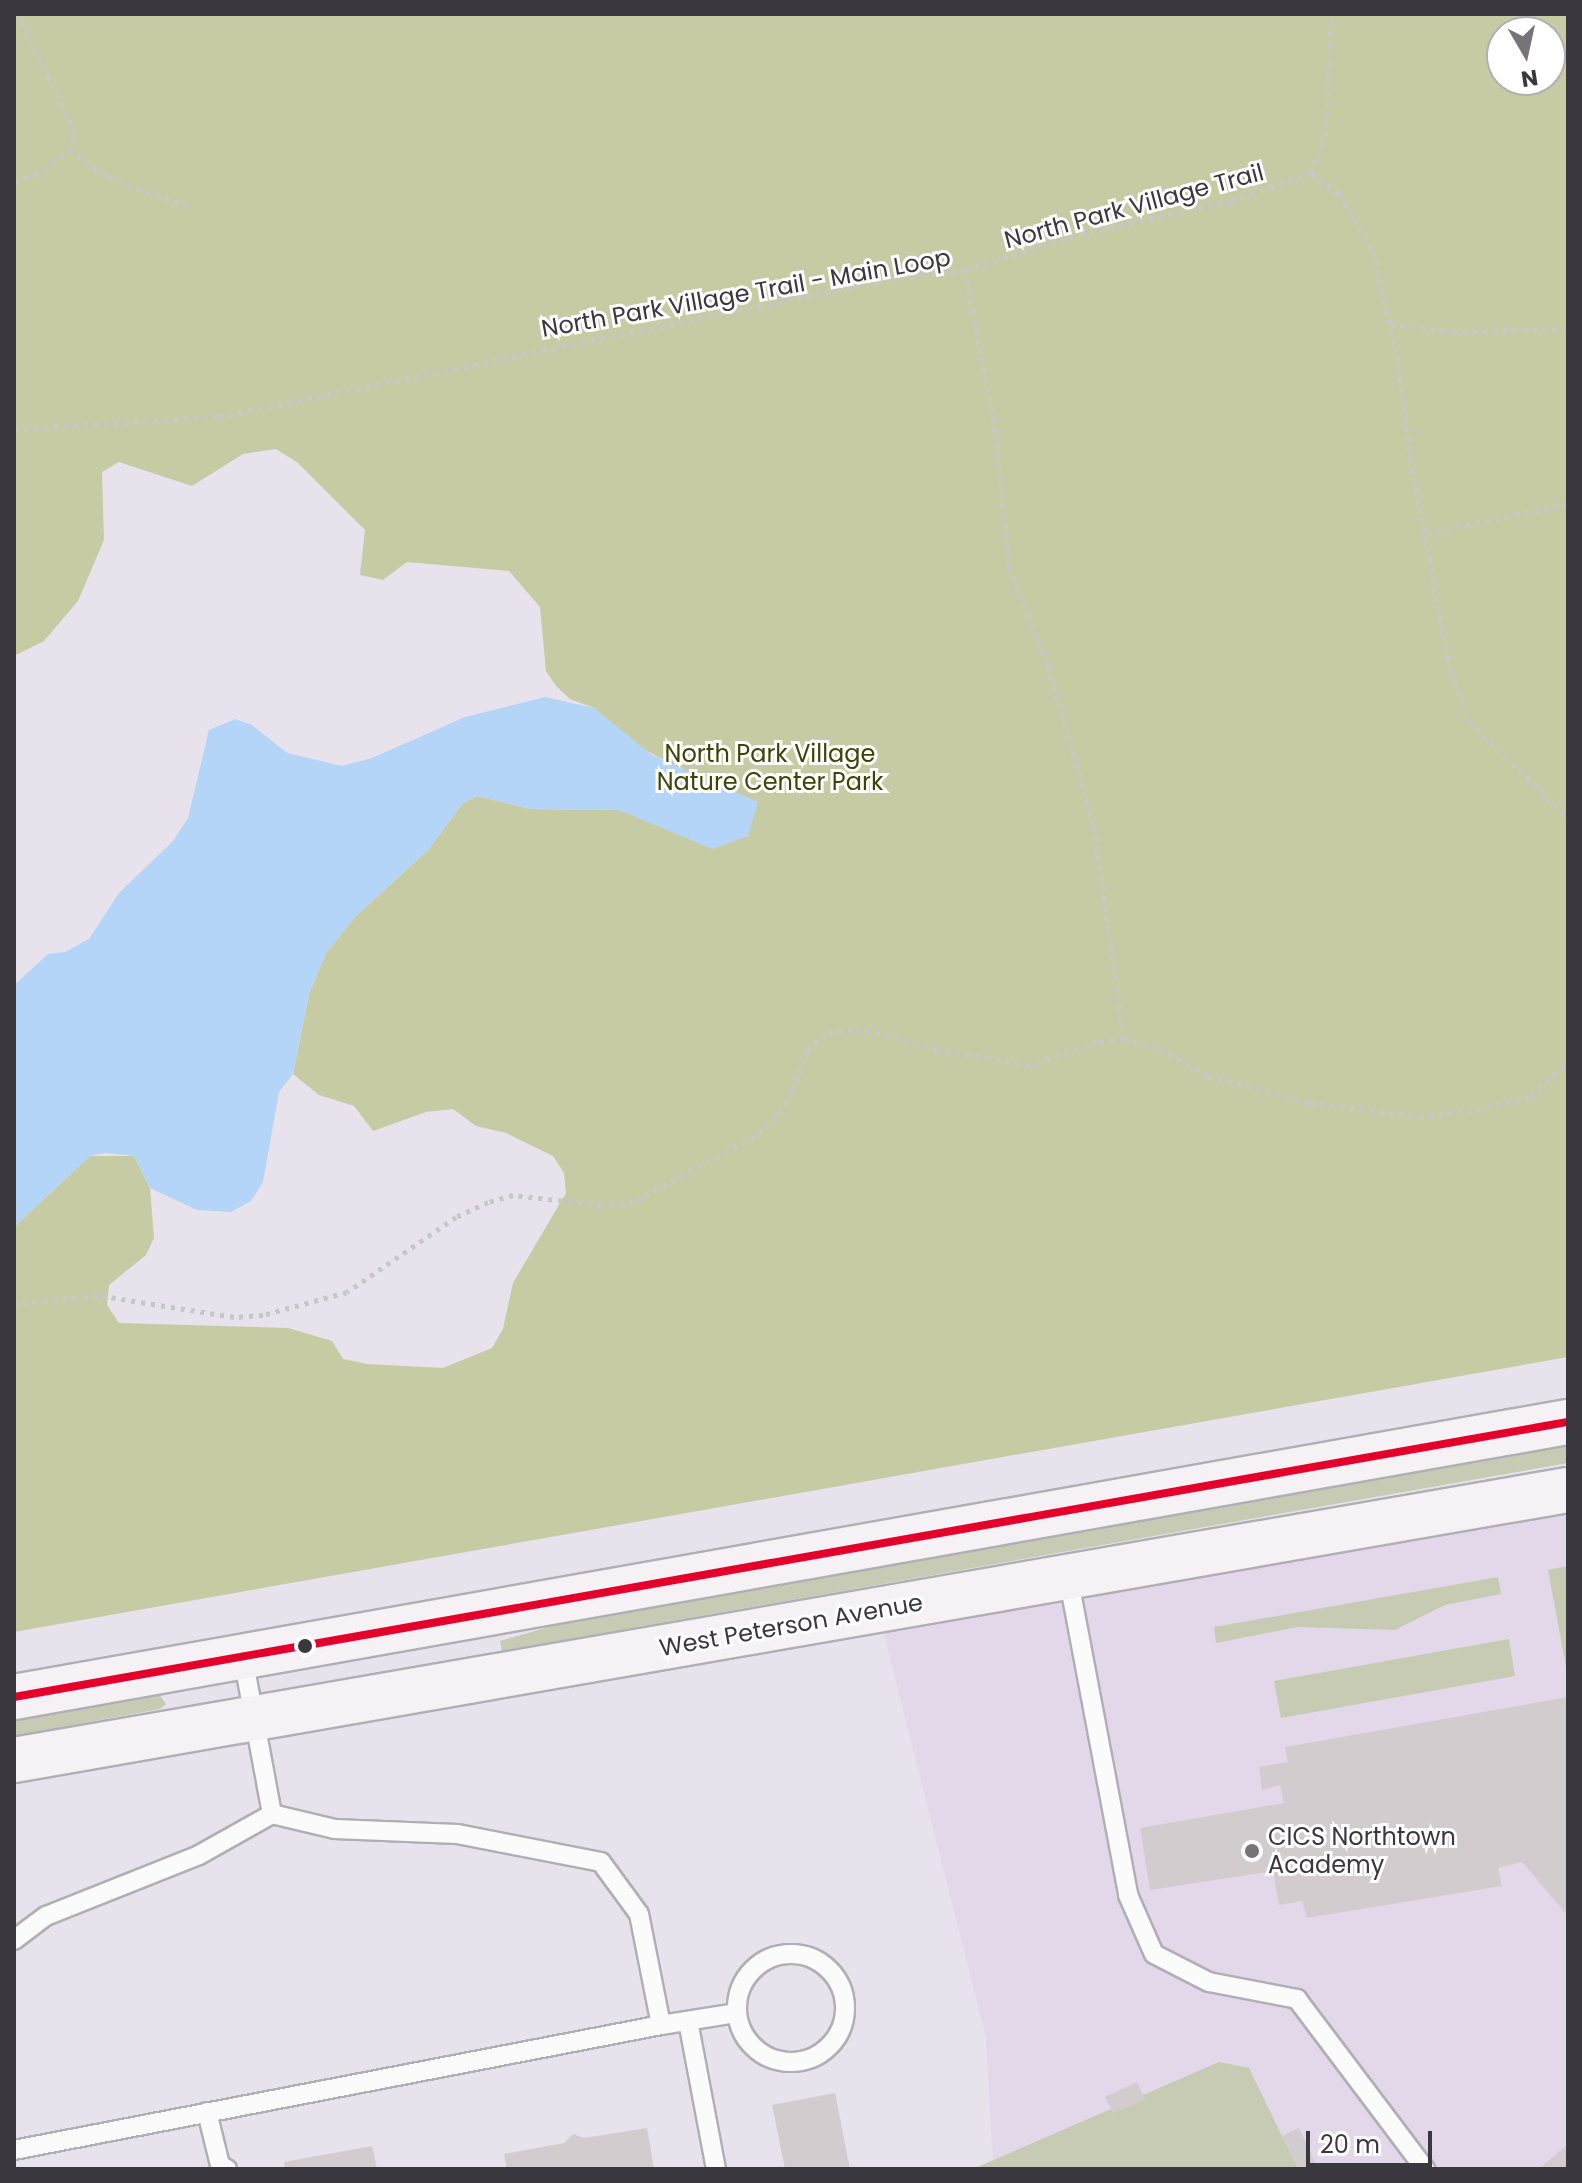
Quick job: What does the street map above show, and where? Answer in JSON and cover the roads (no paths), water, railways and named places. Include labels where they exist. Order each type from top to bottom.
[{"type":"main road","points":[[14,1697],[1568,1422]]},
{"type":"main road","name":"West Peterson Avenue","points":[[14,1760],[1568,1490]]},
{"type":"lane","points":[[1068,1576],[1128,1895],[1154,1954],[1209,1982],[1297,1999],[1425,2169]]},
{"type":"lane","points":[[243,1657],[272,1814]]},
{"type":"lane","points":[[14,1940],[46,1916],[199,1855],[272,1814],[335,1829],[457,1834],[601,1862],[639,1914],[661,2025]]},
{"type":"lane","points":[[796,1954],[822,1964],[840,1985],[845,2003],[836,2039],[806,2060],[769,2058],[742,2032],[737,2013],[746,1977],[777,1956],[796,1954]]},
{"type":"lane","points":[[14,2150],[737,2013]]},
{"type":"lane","points":[[688,2021],[716,2169]]},
{"type":"lane","points":[[207,2112],[221,2168]]},
{"type":"water","points":[[545,697],[594,708],[652,755],[758,802],[748,836],[712,849],[619,810],[530,809],[477,796],[463,803],[428,850],[355,917],[326,953],[309,994],[293,1074],[279,1092],[263,1182],[251,1201],[231,1212],[197,1210],[150,1188],[134,1156],[105,1153],[90,1156],[14,1227],[14,985],[48,954],[65,952],[89,939],[119,893],[173,841],[188,818],[209,730],[235,719],[252,725],[287,753],[342,766],[372,758],[465,717]]},
{"type":"place","name":"CICS Northtown Academy","points":[[1252,1851]]},
{"type":"park label","name":"North Park Village Nature Center Park","points":[[770,768]]}]
